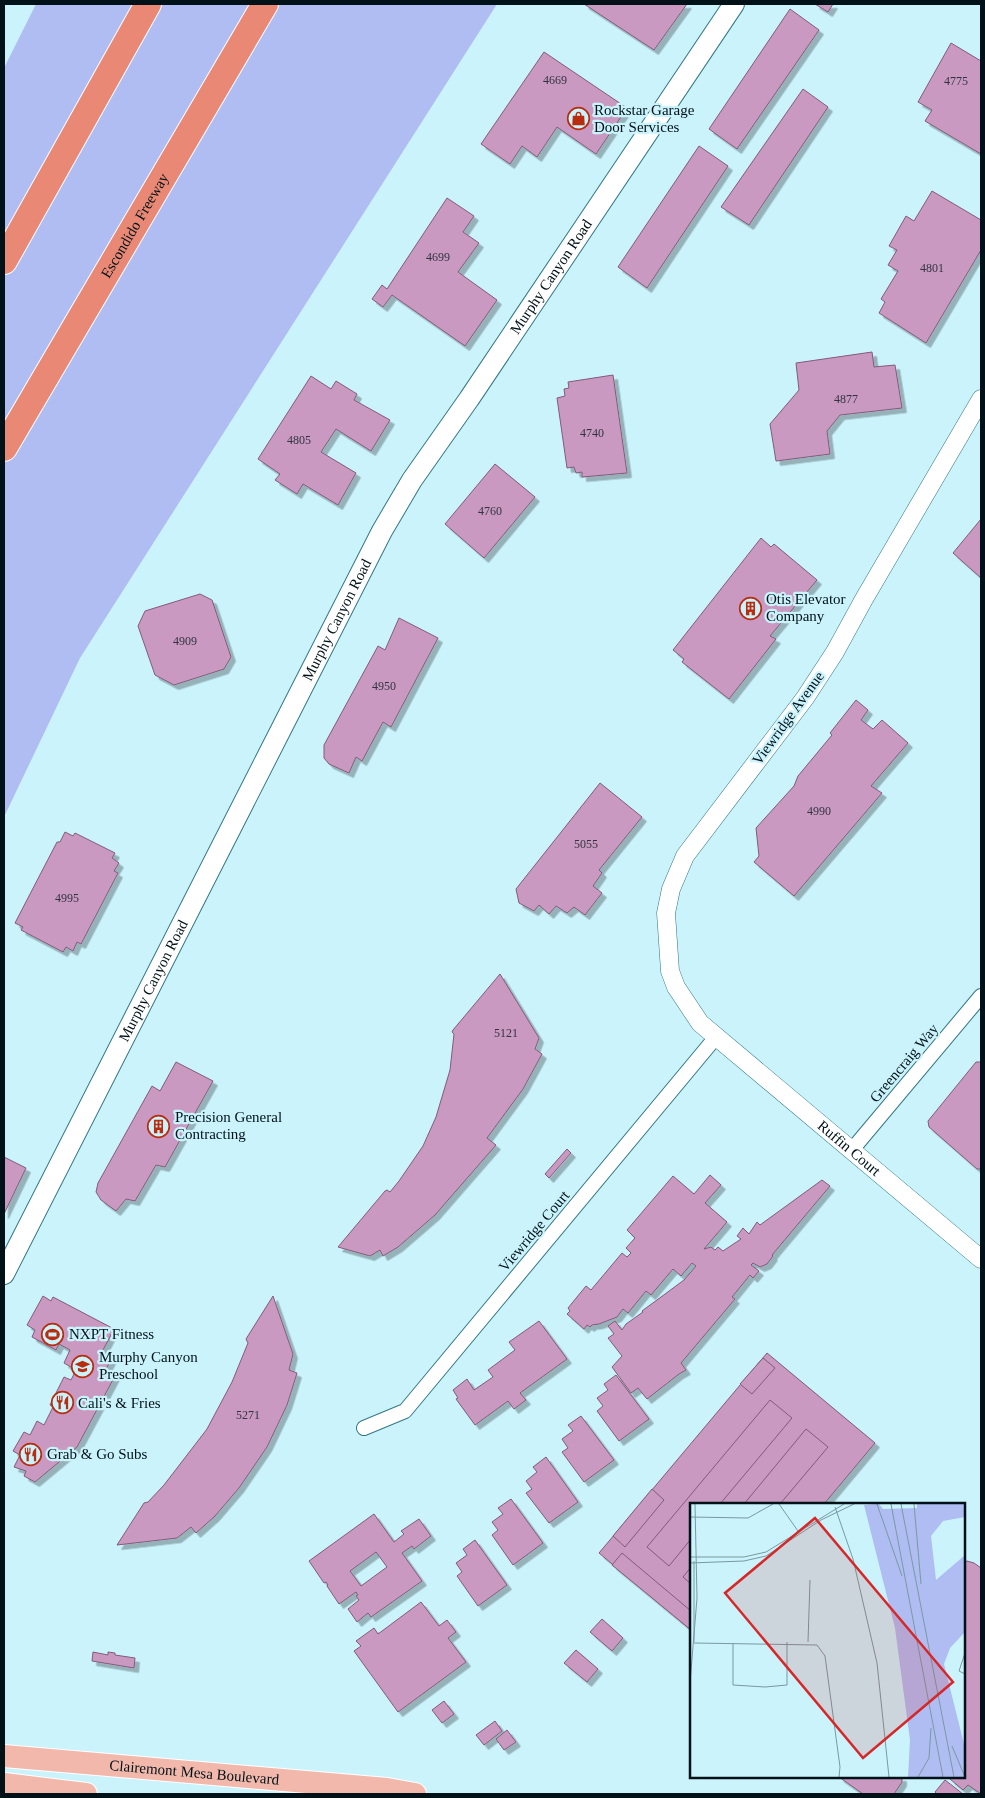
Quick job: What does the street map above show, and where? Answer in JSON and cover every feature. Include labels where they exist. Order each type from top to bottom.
[{"type":"highway","points":[[4,261],[148,4]]},
{"type":"highway","name":"Escondido Freeway","points":[[4,448],[265,4]]},
{"type":"main road","name":"Murphy Canyon Road","points":[[4,1274],[382,531],[412,480],[469,399],[734,4]]},
{"type":"main road","name":"Clairemont Mesa Boulevard","points":[[4,1756],[387,1789],[415,1794]]},
{"type":"main road","points":[[4,1784],[86,1794]]},
{"type":"street","name":"Viewridge Avenue","points":[[716,1037],[700,1023],[676,987],[670,971],[666,913],[671,889],[685,856],[805,698],[835,652],[981,399]]},
{"type":"street","name":"Greencraig Way","points":[[851,1151],[981,996]]},
{"type":"street","name":"Ruffin Court","points":[[716,1037],[981,1259]]},
{"type":"street","name":"Viewridge Court","points":[[364,1428],[405,1411],[716,1037]]},
{"type":"shaded area","points":[[36,4],[497,4],[80,658],[4,817],[4,68]]},
{"type":"building","points":[[584,4],[687,4],[654,50]]},
{"type":"building","points":[[815,4],[833,4],[828,12]]},
{"type":"building","points":[[790,9],[819,30],[737,149],[709,129]]},
{"type":"building","points":[[951,43],[981,61],[981,154],[925,121],[932,110],[918,102]]},
{"type":"building","points":[[544,52],[627,108],[596,154],[557,127],[537,157],[522,146],[510,164],[481,144]]},
{"type":"building","points":[[803,89],[828,107],[749,225],[721,207]]},
{"type":"building","points":[[699,146],[728,166],[647,288],[618,267]]},
{"type":"building","points":[[932,191],[981,220],[981,250],[926,343],[879,313],[885,302],[881,299],[898,271],[888,265],[897,250],[889,246],[906,216],[914,221]]},
{"type":"building","points":[[447,198],[474,216],[463,232],[479,243],[458,272],[497,300],[465,346],[392,295],[383,307],[372,299],[382,285],[387,289]]},
{"type":"building","points":[[872,352],[874,367],[895,365],[902,408],[840,415],[827,431],[830,454],[776,461],[770,424],[799,390],[796,363]]},
{"type":"building","points":[[613,375],[627,473],[582,477],[582,472],[576,473],[574,467],[567,468],[557,398],[565,396],[564,389],[569,388],[568,382]]},
{"type":"building","points":[[311,376],[331,389],[336,381],[357,394],[354,400],[390,420],[371,451],[336,429],[321,452],[356,473],[338,505],[303,484],[297,494],[275,480],[280,474],[258,459]]},
{"type":"building","points":[[495,464],[535,497],[484,558],[445,524]]},
{"type":"building","points":[[981,519],[981,578],[953,553]]},
{"type":"building","name":"Otis Elevator Company","points":[[761,538],[771,547],[774,544],[817,580],[770,636],[776,639],[729,699],[682,662],[684,659],[673,650]]},
{"type":"building","points":[[200,594],[212,600],[231,657],[224,669],[174,685],[155,675],[138,626],[145,611]]},
{"type":"building","points":[[399,618],[438,638],[391,727],[383,722],[362,761],[356,757],[349,773],[329,764],[324,758],[324,745],[378,646],[385,650]]},
{"type":"building","points":[[856,700],[868,710],[861,720],[873,729],[882,720],[908,743],[871,786],[882,793],[794,896],[754,862],[759,856],[756,828],[794,786],[798,776],[832,735],[830,733]]},
{"type":"building","points":[[600,783],[642,817],[599,870],[602,873],[593,886],[602,893],[585,915],[574,907],[567,913],[556,906],[549,914],[539,905],[534,911],[519,903],[516,889]]},
{"type":"building","points":[[65,832],[73,836],[75,833],[115,853],[112,858],[119,863],[114,871],[118,873],[81,944],[77,942],[73,951],[66,947],[63,952],[21,930],[23,927],[15,923],[57,842],[60,842]]},
{"type":"building","points":[[500,974],[539,1038],[535,1049],[542,1054],[523,1089],[487,1138],[496,1145],[435,1215],[398,1247],[383,1256],[380,1250],[370,1256],[338,1247],[385,1191],[390,1192],[423,1146],[436,1117],[450,1070],[454,1034],[452,1032]]},
{"type":"building","name":"Precision General Contracting","points":[[176,1062],[213,1081],[165,1167],[156,1165],[135,1201],[126,1199],[116,1211],[101,1200],[96,1192],[98,1183],[152,1086],[160,1091]]},
{"type":"building","points":[[976,1062],[981,1062],[981,1169],[977,1169],[929,1127],[928,1121]]},
{"type":"building","points":[[567,1149],[571,1153],[549,1178],[545,1174]]},
{"type":"building","points":[[4,1157],[26,1168],[4,1214]]},
{"type":"building","points":[[710,1175],[721,1185],[705,1203],[727,1222],[704,1249],[711,1247],[715,1250],[718,1247],[723,1251],[741,1239],[737,1236],[743,1228],[749,1234],[757,1222],[760,1225],[822,1180],[830,1186],[772,1255],[767,1264],[760,1267],[753,1263],[751,1265],[759,1271],[753,1278],[750,1275],[732,1297],[735,1299],[681,1363],[686,1370],[647,1399],[638,1388],[631,1393],[612,1367],[622,1356],[608,1338],[614,1334],[608,1326],[615,1321],[622,1330],[626,1324],[642,1311],[684,1280],[696,1266],[692,1263],[681,1276],[673,1269],[651,1295],[646,1291],[628,1313],[623,1309],[617,1317],[590,1327],[587,1325],[584,1329],[567,1314],[570,1311],[568,1308],[586,1286],[591,1290],[622,1253],[627,1257],[631,1253],[626,1248],[635,1238],[627,1230],[673,1176],[694,1194]]},
{"type":"building","points":[[43,1296],[51,1301],[53,1297],[114,1329],[102,1352],[112,1358],[106,1369],[116,1374],[77,1447],[35,1482],[24,1476],[26,1471],[14,1467],[20,1455],[13,1451],[24,1432],[30,1435],[37,1421],[44,1425],[53,1407],[50,1405],[64,1377],[71,1380],[76,1370],[64,1363],[70,1350],[59,1344],[56,1350],[32,1337],[35,1330],[27,1325]]},
{"type":"building","points":[[273,1296],[293,1354],[289,1370],[297,1373],[287,1405],[267,1447],[239,1488],[215,1516],[196,1533],[191,1527],[177,1538],[117,1545],[144,1503],[148,1502],[164,1485],[207,1429],[232,1382],[248,1343],[246,1339]]},
{"type":"building","points":[[539,1321],[567,1359],[520,1393],[526,1400],[514,1409],[508,1401],[475,1425],[456,1399],[458,1398],[453,1390],[467,1379],[474,1390],[493,1377],[488,1370],[515,1350],[509,1342]]},
{"type":"building","points":[[767,1353],[875,1443],[825,1503],[690,1503],[690,1629],[599,1553]]},
{"type":"building","points":[[763,1358],[775,1368],[752,1394],[740,1384]]},
{"type":"building","points":[[616,1375],[649,1419],[619,1441],[597,1411],[603,1406],[597,1398],[608,1390],[604,1384]]},
{"type":"building","points":[[770,1400],[792,1418],[721,1503],[690,1503],[690,1540],[669,1566],[647,1547]]},
{"type":"building","points":[[581,1416],[614,1460],[584,1482],[562,1452],[568,1448],[562,1439],[573,1431],[568,1425]]},
{"type":"building","points":[[806,1429],[828,1447],[781,1503],[745,1503]]},
{"type":"building","points":[[546,1457],[578,1502],[549,1523],[526,1493],[532,1489],[526,1481],[537,1472],[533,1467]]},
{"type":"building","points":[[652,1489],[664,1500],[625,1547],[613,1536]]},
{"type":"building","points":[[511,1499],[543,1543],[513,1565],[492,1535],[498,1530],[492,1522],[503,1514],[498,1508]]},
{"type":"building","points":[[374,1514],[394,1542],[404,1534],[401,1531],[419,1519],[431,1536],[414,1549],[412,1546],[402,1553],[422,1581],[371,1617],[368,1613],[357,1622],[348,1609],[359,1600],[356,1592],[339,1604],[326,1582],[324,1583],[309,1561]],"holes":[[[376,1552],[387,1567],[361,1586],[350,1571]]]},
{"type":"building","points":[[475,1540],[507,1585],[478,1606],[457,1576],[462,1572],[456,1563],[467,1555],[463,1549]]},
{"type":"building","points":[[622,1553],[690,1610],[690,1629],[612,1565]]},
{"type":"building","points":[[965,1562],[974,1563],[981,1568],[981,1794],[968,1785],[963,1790],[950,1779],[965,1778]]},
{"type":"building","points":[[690,1568],[690,1583],[683,1577]]},
{"type":"building","points":[[421,1602],[439,1626],[447,1620],[456,1632],[448,1638],[466,1662],[398,1712],[354,1651],[361,1646],[356,1641],[374,1628],[378,1634]]},
{"type":"building","points":[[602,1619],[623,1638],[612,1651],[590,1632]]},
{"type":"building","points":[[576,1650],[598,1669],[587,1682],[564,1663]]},
{"type":"building","points":[[93,1652],[108,1655],[108,1652],[115,1653],[115,1655],[135,1658],[134,1668],[92,1661]]},
{"type":"building","points":[[444,1701],[454,1714],[442,1723],[432,1710]]},
{"type":"building","points":[[495,1721],[502,1731],[484,1745],[476,1735]]},
{"type":"building","points":[[507,1730],[516,1742],[504,1750],[496,1739]]},
{"type":"building","points":[[840,1778],[902,1778],[902,1782],[894,1794],[863,1794]]},
{"type":"building","points":[[945,1780],[963,1794],[937,1794],[935,1792]]},
{"type":"place","name":"Rockstar Garage Door Services","points":[[578,119]]},
{"type":"place","name":"Otis Elevator Company","points":[[750,608]]},
{"type":"place","name":"Precision General Contracting","points":[[159,1126]]},
{"type":"place","name":"NXPT Fitness","points":[[53,1334]]},
{"type":"place","name":"Murphy Canyon Preschool","points":[[83,1366]]},
{"type":"place","name":"Cali's & Fries","points":[[62,1403]]},
{"type":"place","name":"Grab & Go Subs","points":[[31,1454]]}]
